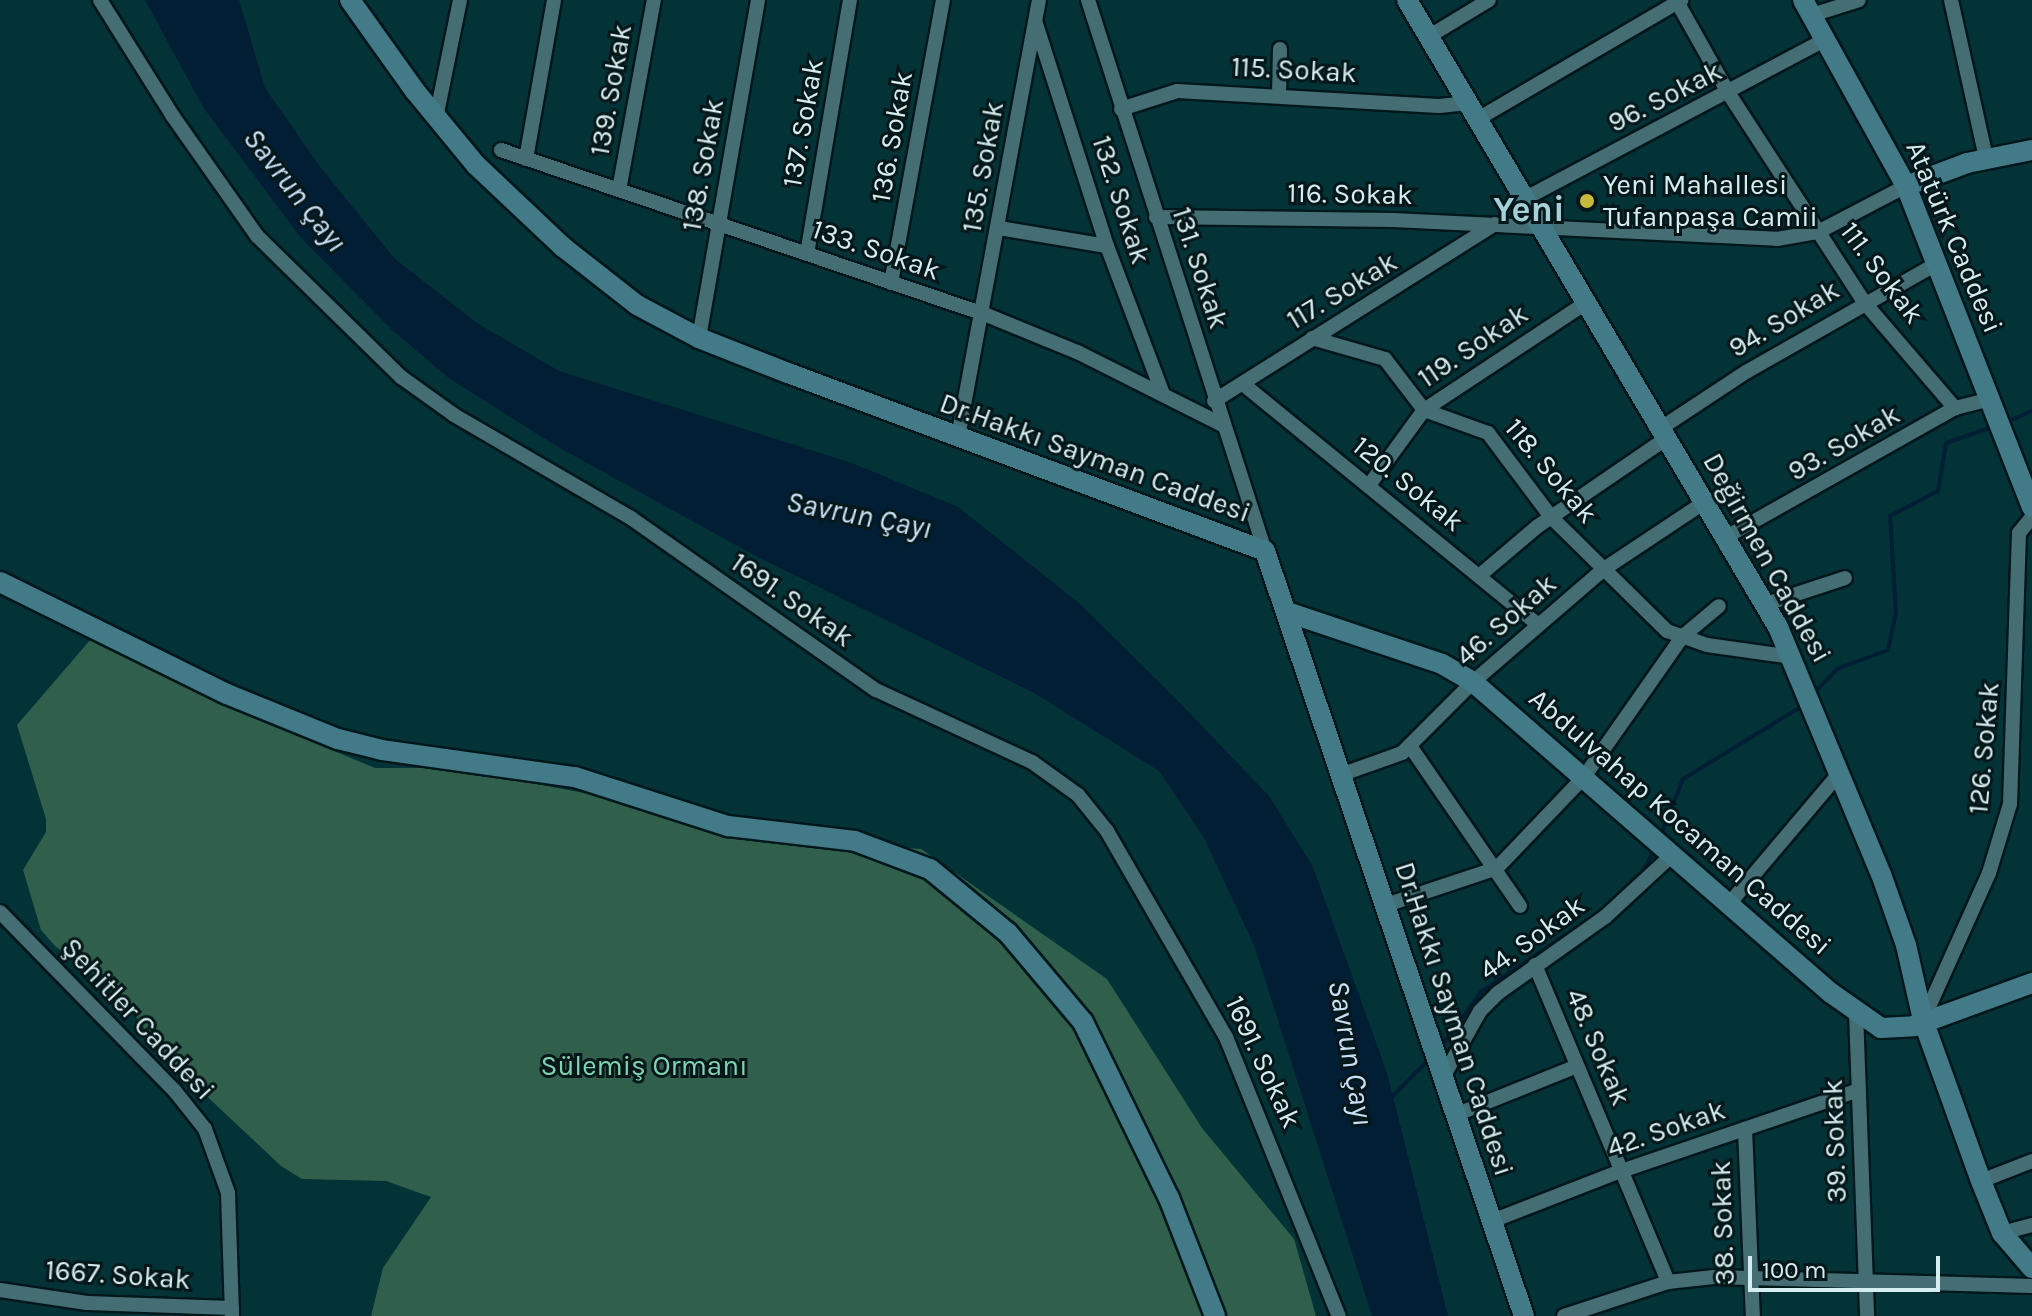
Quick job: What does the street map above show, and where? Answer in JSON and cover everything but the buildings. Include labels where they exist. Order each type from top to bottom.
[{"type":"street","name":"1691. Sokak","points":[[100,0],[180,127],[257,236],[401,377],[478,430],[631,518],[876,690],[1032,762],[1078,795],[1107,831],[1226,1037],[1339,1316]]},
{"type":"street","name":"Dr.Hakkı Sayman Caddesi","points":[[350,0],[366,9],[436,118],[563,247],[637,305],[699,338],[1265,551],[1524,1316]]},
{"type":"street","points":[[436,118],[460,0]]},
{"type":"street","points":[[526,159],[554,0]]},
{"type":"street","name":"139. Sokak","points":[[619,190],[654,0]]},
{"type":"street","name":"138. Sokak","points":[[699,338],[758,0]]},
{"type":"street","name":"137. Sokak","points":[[807,254],[850,0]]},
{"type":"street","name":"136. Sokak","points":[[891,283],[943,0]]},
{"type":"street","name":"135. Sokak","points":[[958,437],[984,314],[1039,0]]},
{"type":"street","name":"131. Sokak","points":[[1088,0],[1214,401],[1265,551]]},
{"type":"street","name":"Değirmen Caddesi","points":[[1407,0],[1766,604],[1810,698],[1906,945],[1923,1020],[1981,1181],[2002,1233],[2032,1268]]},
{"type":"street","points":[[1428,37],[1489,0]]},
{"type":"street","points":[[1807,8],[1859,0]]},
{"type":"street","points":[[1951,0],[1986,158]]},
{"type":"street","points":[[1471,112],[1678,1]]},
{"type":"street","name":"111. Sokak","points":[[1678,1],[1729,94],[1864,302],[1955,408]]},
{"type":"street","name":"Atatürk Caddesi","points":[[1807,8],[1906,186],[2032,507]]},
{"type":"street","name":"132. Sokak","points":[[1035,21],[1107,246],[1163,394]]},
{"type":"street","name":"96. Sokak","points":[[1526,198],[1729,94],[1826,39]]},
{"type":"street","points":[[1279,95],[1280,49]]},
{"type":"street","name":"115. Sokak","points":[[1121,109],[1177,91],[1439,106],[1471,112]]},
{"type":"street","name":"133. Sokak","points":[[501,150],[984,314],[1163,394],[1223,425]]},
{"type":"street","points":[[1906,186],[1986,158],[2032,150]]},
{"type":"street","name":"116. Sokak","points":[[1156,217],[1495,224],[1777,239],[1818,232],[1906,186]]},
{"type":"street","name":"117. Sokak","points":[[1214,401],[1495,224]]},
{"type":"street","points":[[999,228],[1107,246]]},
{"type":"street","name":"94. Sokak","points":[[1479,576],[1551,517],[1664,433],[1864,302],[1938,263]]},
{"type":"street","name":"119. Sokak","points":[[1370,484],[1424,410],[1587,302]]},
{"type":"street","points":[[1312,338],[1385,359],[1424,410]]},
{"type":"street","name":"120. Sokak","points":[[1243,384],[1370,484],[1538,625]]},
{"type":"street","name":"93. Sokak","points":[[1726,537],[1955,408],[1990,399]]},
{"type":"street","name":"118. Sokak","points":[[1424,410],[1488,433],[1551,517],[1667,631],[1682,637],[1792,657]]},
{"type":"street","name":"46. Sokak","points":[[1343,774],[1392,758],[1410,746],[1473,682],[1604,569],[1705,502]]},
{"type":"street","name":"126. Sokak","points":[[1923,1020],[1989,873],[2010,804],[2019,533],[2032,517]]},
{"type":"street","points":[[1766,604],[1845,578]]},
{"type":"street","points":[[0,582],[227,694],[338,739],[382,750],[575,777],[728,826],[855,841],[930,869],[1008,933],[1083,1022],[1163,1184],[1215,1316]]},
{"type":"street","points":[[1386,905],[1497,868],[1584,777],[1682,637],[1719,606]]},
{"type":"street","name":"Abdulvahap Kocaman Caddesi","points":[[1287,612],[1442,664],[1473,682],[1856,1013],[1894,1030],[2032,983]]},
{"type":"street","points":[[1410,746],[1497,868],[1520,906]]},
{"type":"street","points":[[1729,904],[1839,774]]},
{"type":"street","name":"44. Sokak","points":[[1442,1079],[1480,1011],[1535,965],[1605,917],[1671,856]]},
{"type":"street","name":"Şehitler Caddesi","points":[[0,912],[163,1079],[205,1129],[228,1193],[232,1312]]},
{"type":"street","name":"48. Sokak","points":[[1535,965],[1668,1282]]},
{"type":"street","name":"39. Sokak","points":[[1856,1013],[1867,1316]]},
{"type":"street","points":[[1455,1115],[1577,1066]]},
{"type":"street","name":"42. Sokak","points":[[1492,1221],[1621,1171],[1859,1090]]},
{"type":"street","name":"38. Sokak","points":[[1745,1129],[1753,1316]]},
{"type":"street","points":[[1981,1181],[2032,1161]]},
{"type":"street","points":[[2002,1233],[2032,1225]]},
{"type":"street","points":[[1564,1316],[1583,1313],[1668,1282],[1749,1275],[2032,1286]]},
{"type":"street","name":"1667. Sokak","points":[[0,1290],[87,1303],[232,1312]]},
{"type":"green space","name":"Sülemiş Ormanı","points":[[91,639],[216,702],[375,768],[453,768],[600,796],[744,836],[921,849],[1107,979],[1202,1128],[1294,1239],[1316,1316],[371,1316],[383,1268],[431,1197],[386,1181],[302,1179],[281,1166],[163,1055],[119,993],[55,946],[41,930],[23,870],[46,832],[46,819],[17,725]]},
{"type":"water","name":"Savrun Çayı","points":[[145,0],[239,0],[265,88],[321,168],[395,259],[477,323],[559,371],[852,463],[958,507],[1079,603],[1178,701],[1269,796],[1313,867],[1387,1073],[1448,1316],[1372,1316],[1254,945],[1203,836],[1159,771],[1034,693],[752,554],[558,447],[450,379],[392,330],[301,238],[203,107]]},
{"type":"waterway","points":[[2007,422],[2032,411]]},
{"type":"waterway","points":[[1813,694],[1837,669],[1888,650],[1896,613],[1890,516],[1938,491],[1946,443],[1995,426]]},
{"type":"waterway","points":[[1661,834],[1683,779],[1802,706]]},
{"type":"waterway","points":[[1642,874],[1654,849]]},
{"type":"waterway","points":[[1439,1049],[1481,992],[1607,907]]},
{"type":"waterway","name":"Savrun Çayı","points":[[1391,1098],[1430,1058]]},
{"type":"place","name":"Yeni Mahallesi Tufanpaşa Camii","points":[[1587,201]]},
{"type":"district","name":"Yeni","points":[[1529,210]]}]
